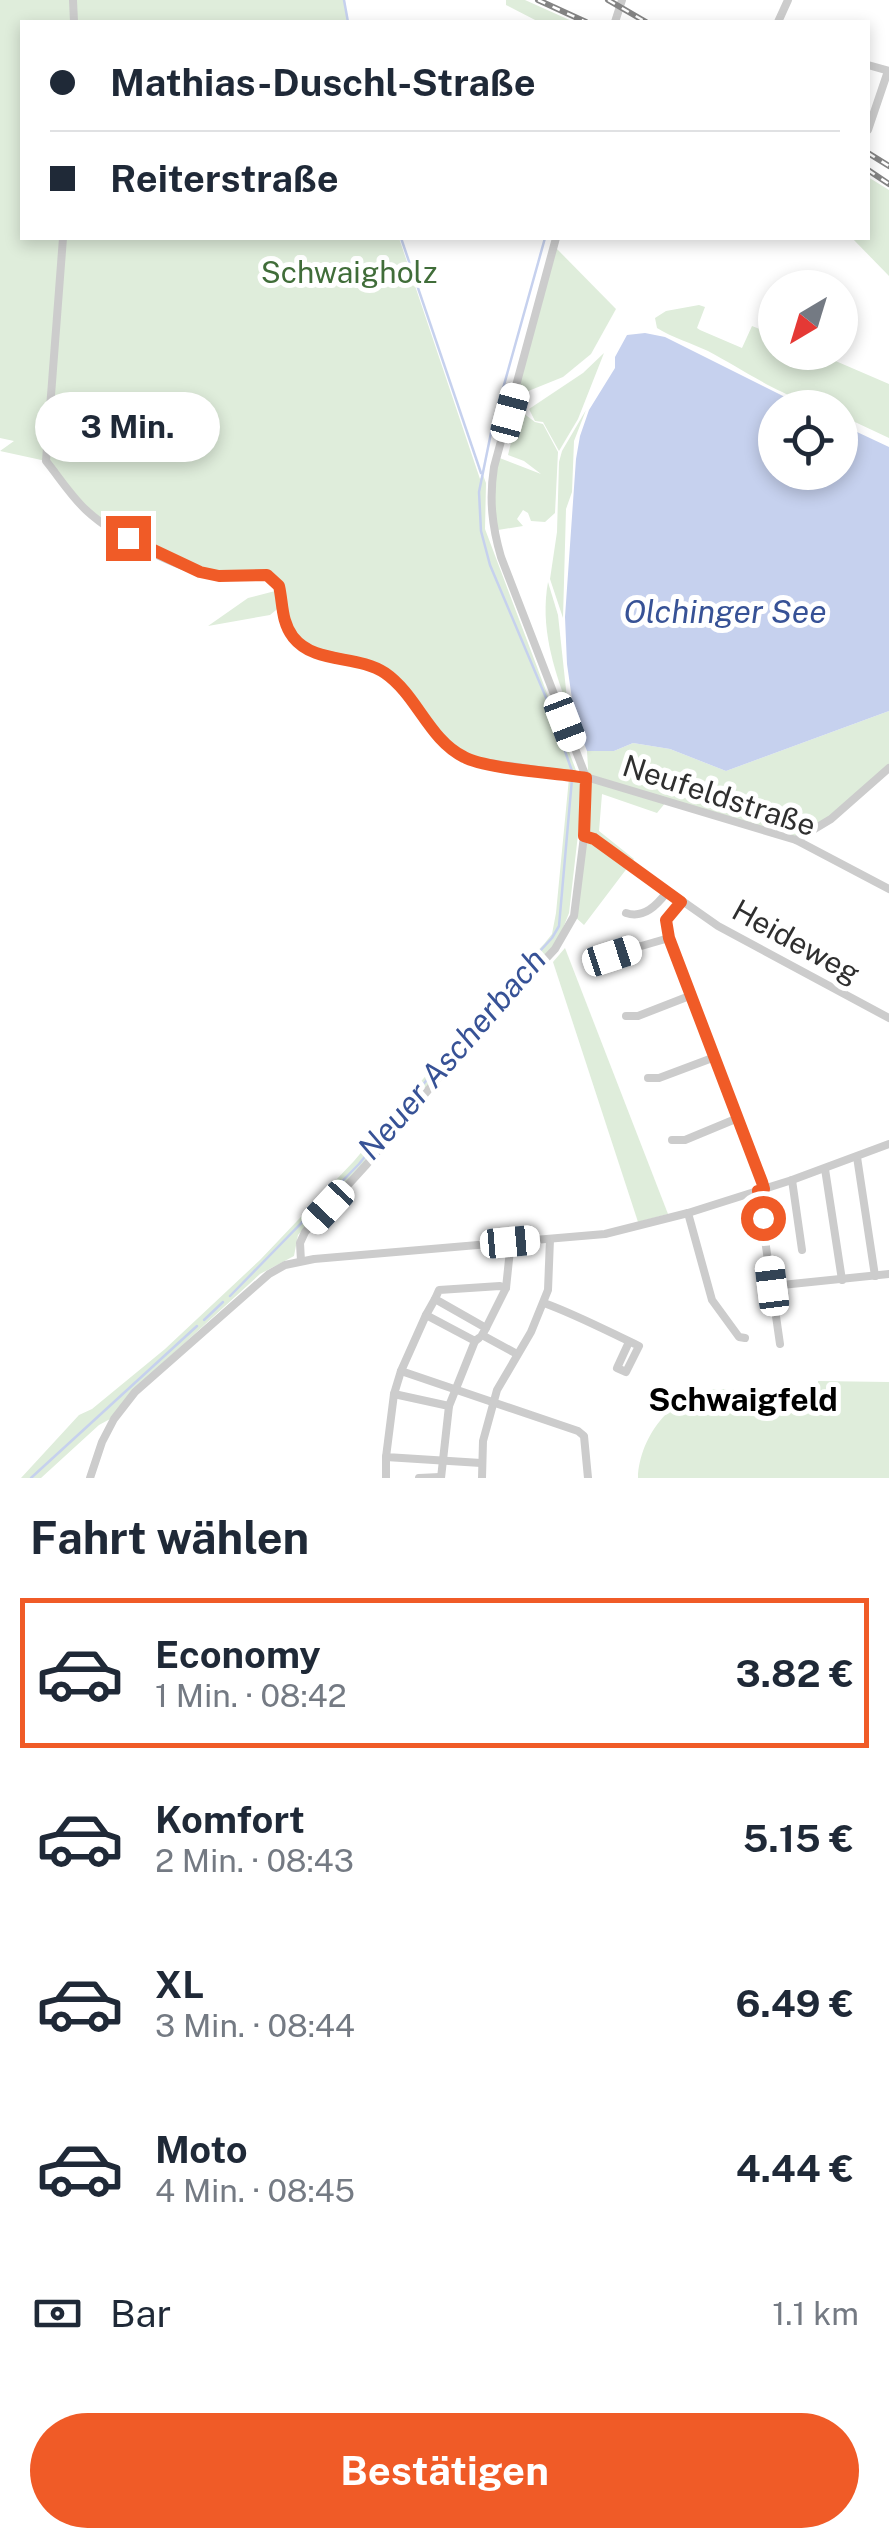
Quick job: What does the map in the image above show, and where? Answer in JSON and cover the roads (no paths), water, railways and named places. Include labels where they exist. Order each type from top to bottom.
[{"type":"street","points":[[870,124],[888,71]]},
{"type":"street","name":"Neufeldstraße","points":[[63,240],[46,461],[102,524],[154,553],[200,572],[219,576],[267,575],[279,586],[282,613],[294,638],[307,650],[360,662],[389,675],[446,745],[469,760],[586,778],[796,840],[889,889]]},
{"type":"street","points":[[301,1261],[300,1243],[305,1232],[562,940],[574,916],[584,836],[586,778],[501,557],[490,495],[494,466],[555,240]]},
{"type":"street","points":[[796,840],[830,819],[889,768]]},
{"type":"street","name":"Heideweg","points":[[584,836],[594,839],[718,926],[889,1018]]},
{"type":"street","points":[[626,913],[655,908],[668,892]]},
{"type":"street","points":[[681,902],[666,920],[669,938],[738,1118],[761,1190],[780,1344]]},
{"type":"street","points":[[603,957],[669,938]]},
{"type":"street","points":[[626,1016],[638,1016],[692,995]]},
{"type":"street","points":[[648,1078],[659,1078],[715,1057]]},
{"type":"street","points":[[672,1140],[685,1140],[738,1118]]},
{"type":"street","points":[[90,1478],[114,1418],[135,1392],[252,1287],[285,1265],[605,1234],[761,1190],[889,1144]]},
{"type":"street","points":[[856,1157],[875,1276]]},
{"type":"street","points":[[825,1169],[842,1280]]},
{"type":"street","points":[[792,1180],[802,1250]]},
{"type":"street","points":[[688,1213],[712,1300],[739,1337],[745,1338]]},
{"type":"street","points":[[482,1478],[493,1402],[544,1303],[551,1274],[550,1238]]},
{"type":"street","points":[[419,1478],[440,1478],[449,1406],[506,1288],[510,1250]]},
{"type":"street","points":[[772,1286],[889,1274]]},
{"type":"street","points":[[386,1478],[394,1394],[439,1290],[506,1288]]},
{"type":"street","points":[[435,1300],[481,1335]]},
{"type":"street","points":[[544,1303],[629,1342]]},
{"type":"street","points":[[426,1315],[481,1335],[516,1354]]},
{"type":"street","points":[[401,1371],[578,1431],[584,1436],[588,1478]]},
{"type":"street","points":[[394,1394],[449,1406]]},
{"type":"street","points":[[386,1458],[481,1464]]},
{"type":"water","name":"Olchinger See","points":[[627,335],[665,337],[771,390],[758,390],[758,490],[858,490],[858,432],[889,447],[889,711],[726,771],[670,749],[633,743],[614,751],[587,751],[575,720],[565,617],[576,459],[589,410],[615,368],[615,357]]},
{"type":"waterway","points":[[344,0],[348,20]]},
{"type":"waterway","points":[[402,240],[481,473]]},
{"type":"waterway","points":[[544,240],[492,428],[479,492],[481,531],[490,565],[547,700],[572,771]]},
{"type":"waterway","name":"Neuer Ascherbach","points":[[230,1296],[359,1164],[467,1030],[552,938],[559,926],[572,779]]},
{"type":"waterway","name":"Neuer Ascherbach","points":[[204,1320],[223,1302]]},
{"type":"waterway","name":"Neuer Ascherbach","points":[[31,1478],[197,1326]]},
{"type":"railway","points":[[538,0],[582,20]]},
{"type":"railway","points":[[608,0],[643,20]]},
{"type":"railway","points":[[870,154],[889,166]]},
{"type":"railway","points":[[870,171],[889,184]]},
{"type":"district","name":"Schwaigfeld","points":[[743,1400]]},
{"type":"park label","name":"Schwaigholz","points":[[349,273]]}]
